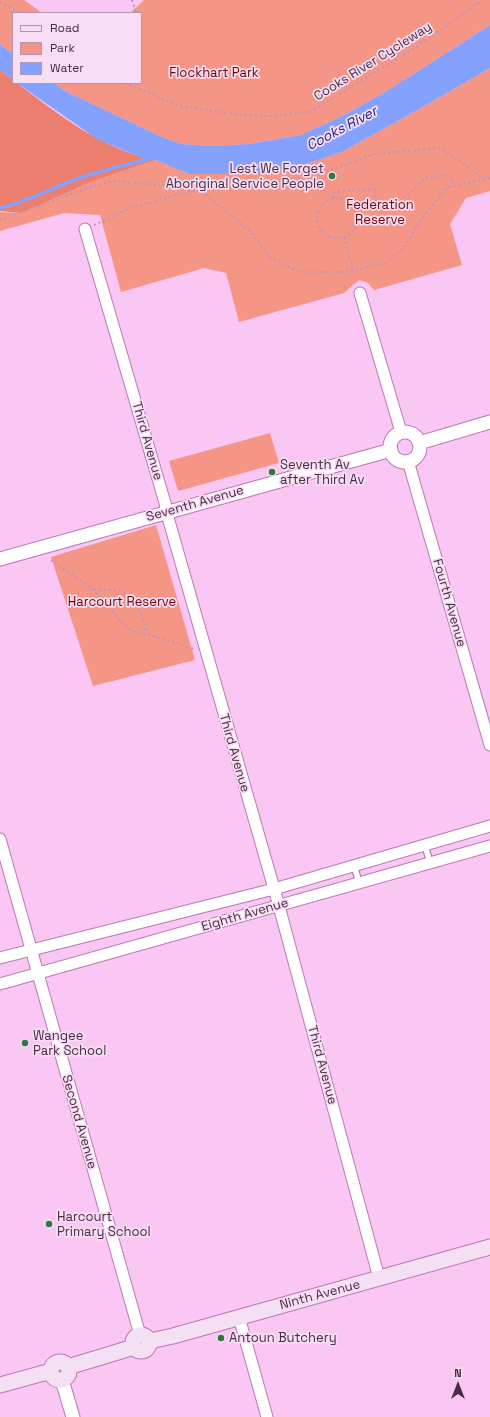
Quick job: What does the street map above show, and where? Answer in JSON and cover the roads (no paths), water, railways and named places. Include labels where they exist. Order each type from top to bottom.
[{"type":"main road","name":"Ninth Avenue","points":[[0,1385],[60,1373],[141,1341],[173,1336],[490,1247]]},
{"type":"street","name":"Third Avenue","points":[[85,229],[279,906],[379,1278]]},
{"type":"street","points":[[360,293],[401,432]]},
{"type":"street","points":[[419,443],[490,422]]},
{"type":"street","points":[[401,432],[414,435],[419,443],[420,448],[416,456],[408,461],[399,460],[391,450],[390,446],[393,437],[401,432]]},
{"type":"street","name":"Seventh Avenue","points":[[0,559],[391,450]]},
{"type":"street","name":"Fourth Avenue","points":[[408,461],[490,745]]},
{"type":"street","name":"Eighth Avenue","points":[[0,958],[274,889],[490,826]]},
{"type":"street","name":"Second Avenue","points":[[0,840],[141,1341]]},
{"type":"street","name":"Eighth Avenue","points":[[0,984],[490,846]]},
{"type":"street","points":[[239,1317],[267,1417]]},
{"type":"street","points":[[60,1373],[73,1417]]},
{"type":"lane","points":[[425,844],[430,863]]},
{"type":"lane","points":[[354,865],[358,883]]},
{"type":"water","name":"Cooks River","points":[[490,25],[490,68],[342,152],[300,166],[260,174],[189,174],[155,160],[140,157],[97,139],[18,84],[55,84],[67,92],[164,138],[182,144],[211,146],[249,144],[301,135],[348,113],[390,89]]},
{"type":"water","points":[[0,44],[12,53],[12,79],[0,70]]},
{"type":"waterway","points":[[0,208],[26,200],[89,175],[152,158]]},
{"type":"place","name":"Lest We Forget Aboriginal Service People","points":[[332,176]]},
{"type":"place","name":"Seventh Av after Third Av","points":[[272,472]]},
{"type":"place","name":"Wangee Park School","points":[[25,1043]]},
{"type":"place","name":"Harcourt Primary School","points":[[49,1224]]},
{"type":"place","name":"Antoun Butchery","points":[[221,1338]]},
{"type":"park label","name":"Flockhart Park","points":[[214,73]]},
{"type":"park label","name":"Federation Reserve","points":[[380,212]]},
{"type":"park label","name":"Harcourt Reserve","points":[[122,602]]}]
